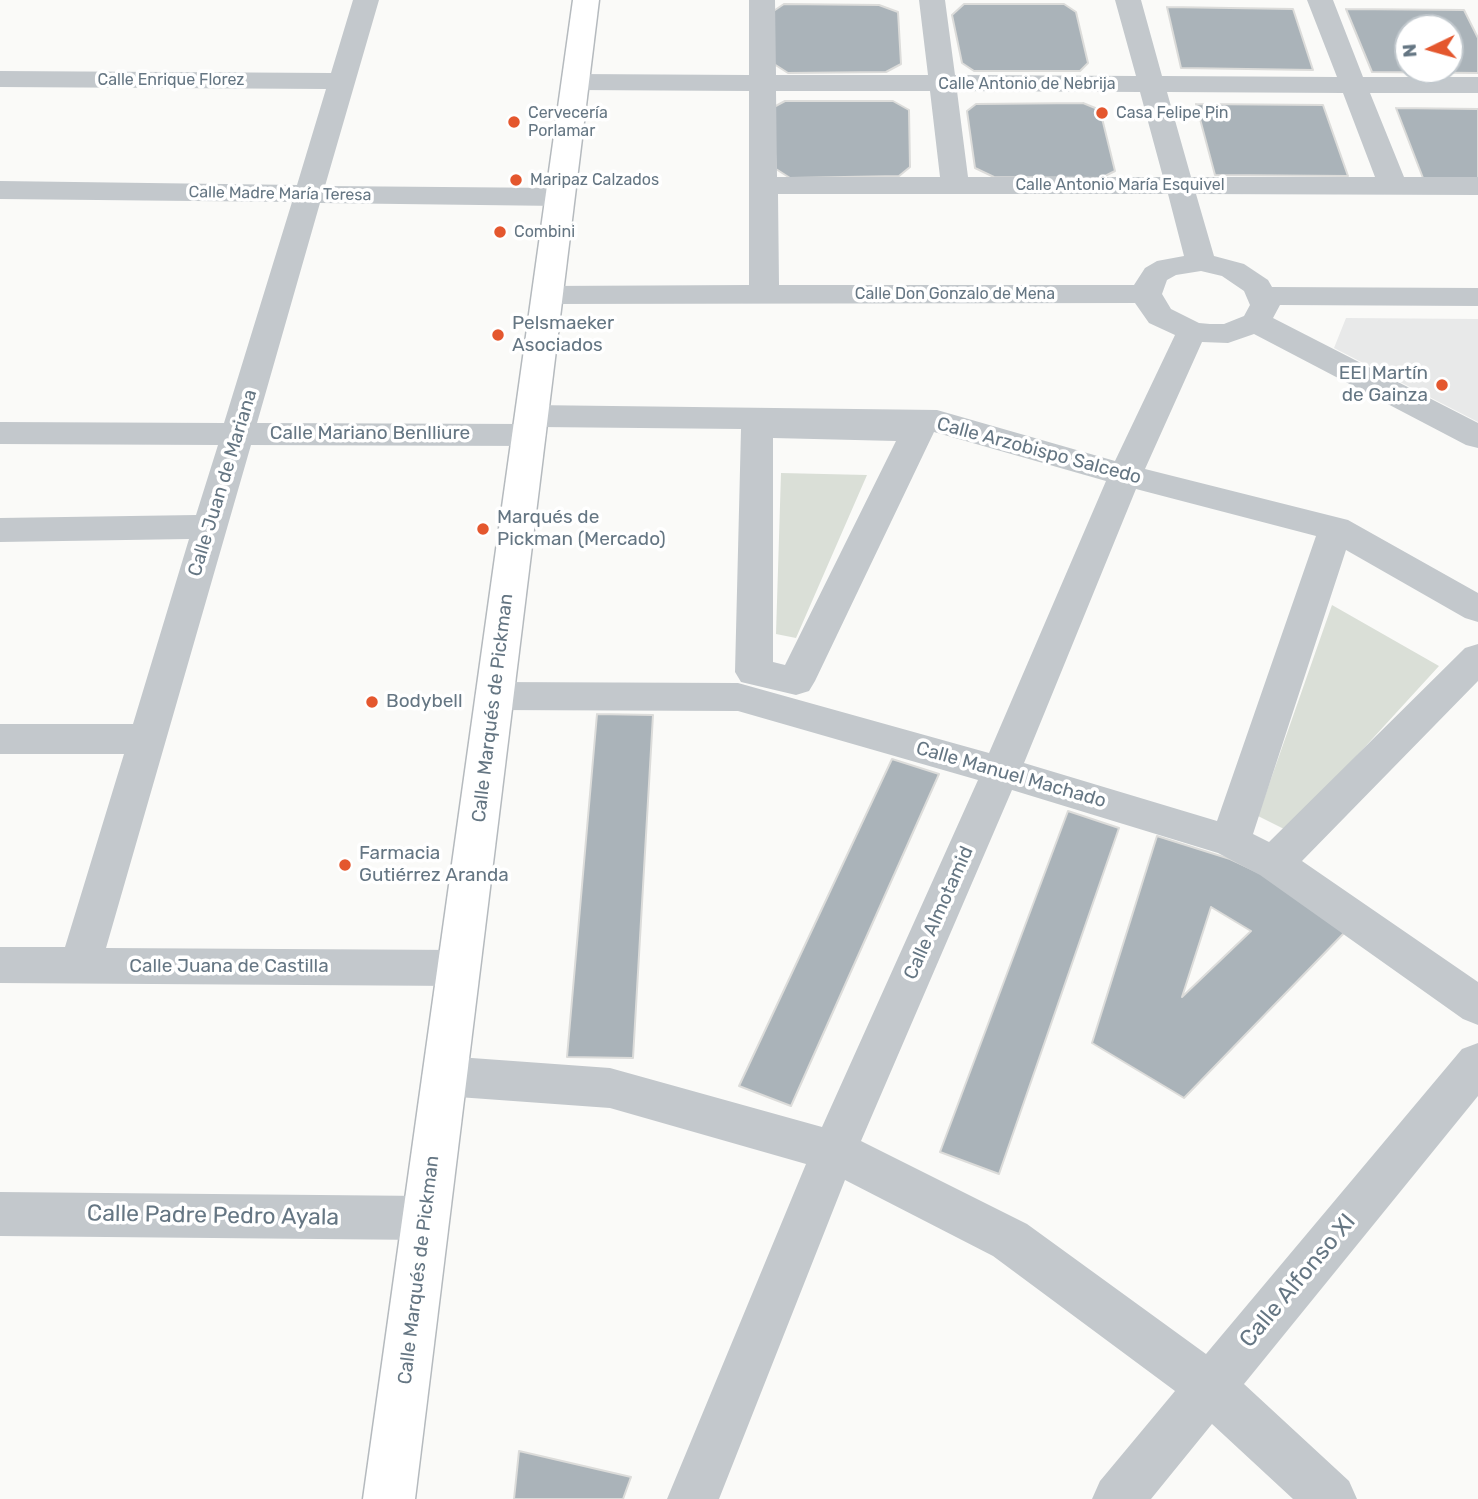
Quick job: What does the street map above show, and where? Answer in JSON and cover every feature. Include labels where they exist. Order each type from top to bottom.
[{"type":"main road","name":"Calle Marqués de Pickman","points":[[389,1499],[586,0]]},
{"type":"street","name":"Calle Juan de Mariana","points":[[80,966],[366,0]]},
{"type":"street","points":[[762,0],[764,294]]},
{"type":"street","points":[[932,0],[955,185]]},
{"type":"street","points":[[1128,0],[1201,262]]},
{"type":"street","points":[[1320,0],[1393,186]]},
{"type":"street","name":"Calle Enrique Florez","points":[[0,79],[343,81]]},
{"type":"street","name":"Calle Antonio de Nebrija","points":[[576,82],[1478,85]]},
{"type":"street","name":"Calle Antonio María Esquivel","points":[[762,185],[1478,186]]},
{"type":"street","name":"Calle Madre María Teresa","points":[[1,192],[560,197]]},
{"type":"street","points":[[1260,309],[1257,286],[1233,270],[1201,262],[1183,263],[1162,271],[1149,283],[1147,294],[1151,305],[1160,316],[1192,331],[1228,333],[1260,309],[1478,298]]},
{"type":"street","name":"Calle Don Gonzalo de Mena","points":[[547,295],[1147,294]]},
{"type":"street","points":[[1260,309],[1478,437]]},
{"type":"street","name":"Calle Almotamid","points":[[693,1499],[834,1151],[1001,771],[1125,475],[1192,331]]},
{"type":"street","points":[[744,419],[746,685]]},
{"type":"street","name":"Calle Arzobispo Salcedo","points":[[530,425],[744,419],[937,421],[1125,475],[1336,529],[1478,609]]},
{"type":"street","points":[[796,714],[937,421]]},
{"type":"street","name":"Calle Mariano Benlliure","points":[[0,433],[238,434],[530,425]]},
{"type":"street","points":[[757,427],[918,431],[796,681],[746,685],[757,427]]},
{"type":"street","points":[[0,530],[210,527]]},
{"type":"street","points":[[1230,841],[1336,529]]},
{"type":"street","points":[[1274,863],[1478,658]]},
{"type":"street","name":"Calle Manuel Machado","points":[[494,696],[746,685],[796,714],[1001,771],[1230,841],[1274,863],[1478,1006]]},
{"type":"street","points":[[0,739],[147,739]]},
{"type":"street","name":"Calle Juana de Castilla","points":[[0,965],[459,968]]},
{"type":"street","name":"Calle Alfonso XI","points":[[1118,1499],[1478,1063]]},
{"type":"street","points":[[444,1076],[610,1088],[834,1151],[1010,1240],[1210,1387],[1331,1499]]},
{"type":"street","name":"Calle Padre Pedro Ayala","points":[[0,1214],[426,1218]]},
{"type":"shaded area","name":"EEI Martín de Gainza","points":[[1346,318],[1478,319],[1478,422],[1334,348]]},
{"type":"shaded area","points":[[781,473],[867,475],[796,638],[776,634]]},
{"type":"shaded area","points":[[1332,605],[1439,666],[1288,831],[1258,816]]},
{"type":"building","points":[[784,4],[879,5],[898,12],[901,64],[886,72],[788,73],[774,64],[772,12]]},
{"type":"building","points":[[964,4],[1064,4],[1076,12],[1088,63],[1080,71],[974,71],[962,63],[952,15]]},
{"type":"building","points":[[1167,7],[1293,9],[1313,70],[1181,68]]},
{"type":"building","points":[[1346,9],[1464,10],[1478,38],[1478,73],[1464,73],[1464,14],[1394,14],[1394,72],[1372,72]]},
{"type":"building","points":[[785,101],[893,101],[909,110],[910,167],[899,176],[790,178],[776,169],[772,108]]},
{"type":"building","points":[[1083,103],[1100,110],[1115,171],[1101,178],[994,177],[975,168],[967,111],[976,104]]},
{"type":"building","points":[[1196,104],[1323,105],[1348,176],[1215,175]]},
{"type":"building","points":[[1396,108],[1478,109],[1478,179],[1423,178]]},
{"type":"building","points":[[597,714],[653,715],[633,1058],[567,1057]]},
{"type":"building","points":[[892,759],[939,774],[791,1106],[739,1086]]},
{"type":"building","points":[[1068,811],[1119,828],[999,1174],[940,1152]]},
{"type":"building","points":[[1157,836],[1230,859],[1275,880],[1346,931],[1184,1098],[1092,1043]],"holes":[[[1211,907],[1251,931],[1182,997]]]},
{"type":"building","points":[[519,1451],[631,1477],[623,1499],[514,1499]]},
{"type":"place","name":"Casa Felipe Pin","points":[[1102,113]]},
{"type":"place","name":"Cervecería Porlamar","points":[[514,122]]},
{"type":"place","name":"Maripaz Calzados","points":[[516,180]]},
{"type":"place","name":"Combini","points":[[500,232]]},
{"type":"place","name":"Pelsmaeker Asociados","points":[[498,335]]},
{"type":"place","name":"EEI Martín de Gainza","points":[[1442,385]]},
{"type":"place","name":"Marqués de Pickman (Mercado)","points":[[483,529]]},
{"type":"place","name":"Bodybell","points":[[372,702]]},
{"type":"place","name":"Farmacia Gutiérrez Aranda","points":[[345,865]]}]
